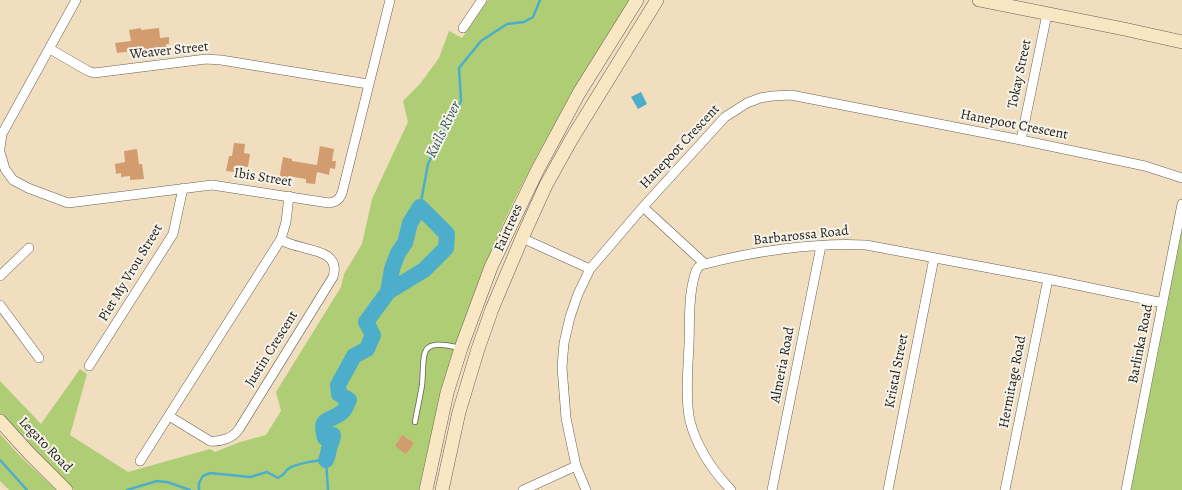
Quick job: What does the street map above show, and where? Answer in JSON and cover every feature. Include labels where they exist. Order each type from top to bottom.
[{"type":"main road","name":"Fairtrees","points":[[426,490],[447,393],[461,348],[491,267],[537,171],[579,93],[637,0]]},
{"type":"main road","name":"Fairtrees","points":[[442,490],[459,412],[478,349],[492,309],[522,238],[546,186],[571,140],[657,0]]},
{"type":"main road","points":[[979,0],[1181,39]]},
{"type":"main road","name":"Legato Road","points":[[0,421],[66,490]]},
{"type":"street","points":[[0,148],[2,134],[76,0]]},
{"type":"street","name":"Ibis Street","points":[[0,153],[2,162],[8,174],[20,185],[60,201],[75,203],[183,188],[218,186],[328,203],[336,201],[340,197],[390,0]]},
{"type":"street","points":[[464,28],[482,0]]},
{"type":"street","name":"Tokay Street","points":[[1021,140],[1047,14]]},
{"type":"street","name":"Weaver Street","points":[[50,49],[88,71],[94,72],[206,60],[220,60],[368,84]]},
{"type":"street","name":"Hanepoot Crescent","points":[[586,490],[576,466],[566,418],[563,361],[564,343],[570,317],[578,294],[590,269],[642,207],[725,117],[747,103],[772,96],[791,95],[1021,140],[1144,166],[1182,178]]},
{"type":"street","name":"Piet My Vrou Street","points":[[89,366],[173,234],[183,188]]},
{"type":"street","points":[[140,461],[281,239],[286,222],[289,196]]},
{"type":"street","name":"Barlinka Road","points":[[1126,490],[1182,204]]},
{"type":"street","points":[[642,207],[705,264],[698,267],[695,273],[690,302],[689,419],[702,454],[714,472],[731,490]]},
{"type":"street","points":[[522,238],[590,269]]},
{"type":"street","name":"Justin Crescent","points":[[169,416],[210,441],[215,442],[229,438],[236,434],[333,277],[335,271],[333,262],[314,249],[285,243],[281,239]]},
{"type":"street","name":"Barbarossa Road","points":[[705,264],[776,250],[852,244],[866,245],[1048,279],[1163,303]]},
{"type":"street","name":"Almeria Road","points":[[772,490],[821,246]]},
{"type":"street","points":[[0,276],[30,248]]},
{"type":"street","name":"Kristal Street","points":[[888,490],[934,258]]},
{"type":"street","name":"Hermitage Road","points":[[1005,490],[1048,279]]},
{"type":"street","points":[[0,305],[39,358]]},
{"type":"street","points":[[523,490],[576,466]]},
{"type":"lane","points":[[415,422],[422,385],[422,358],[426,351],[430,346],[437,344],[461,348]]},
{"type":"green space","points":[[488,0],[631,0],[549,133],[525,179],[490,254],[461,331],[449,370],[419,490],[74,490],[0,416],[0,381],[41,424],[80,369],[87,374],[70,435],[128,472],[210,449],[215,452],[240,442],[266,435],[281,411],[276,392],[341,287],[344,274],[362,244],[372,199],[408,122],[403,101],[420,84],[439,58],[449,31],[462,38]]},
{"type":"green space","points":[[1182,229],[1182,490],[1131,490]]},
{"type":"green space","points":[[0,434],[20,456],[56,490],[9,490],[0,481]]},
{"type":"water","points":[[641,92],[647,104],[638,109],[631,97]]},
{"type":"building","points":[[141,28],[141,30],[159,28],[160,38],[169,37],[169,44],[166,44],[167,48],[158,49],[158,53],[134,55],[133,51],[117,53],[115,43],[131,41],[129,30]]},
{"type":"building","points":[[234,143],[245,144],[244,153],[250,154],[248,167],[236,165],[235,172],[226,171],[229,156],[232,156]]},
{"type":"building","points":[[320,146],[334,149],[332,161],[336,161],[335,169],[330,168],[329,175],[317,172],[315,184],[306,183],[306,179],[288,176],[287,181],[279,180],[283,157],[292,159],[292,161],[317,165]]},
{"type":"building","points":[[137,149],[139,164],[142,164],[144,179],[130,180],[130,176],[121,177],[121,173],[116,174],[115,164],[125,162],[124,151]]},
{"type":"building","points":[[402,435],[414,443],[406,454],[395,446]]},
{"type":"waterway","name":"Kuils River","points":[[420,207],[428,164],[444,131],[454,117],[461,101],[459,68],[481,41],[507,24],[524,22],[533,17],[540,0]]},
{"type":"waterway","name":"Kuils River","points":[[326,460],[333,435],[325,438],[323,431],[324,423],[342,412],[349,400],[339,394],[338,385],[354,356],[367,349],[373,335],[366,322],[388,292],[424,270],[446,248],[447,234],[420,207],[410,223],[405,243],[398,253],[392,269],[388,292]]},
{"type":"waterway","points":[[0,460],[27,490]]},
{"type":"waterway","points":[[199,490],[199,483],[203,476],[210,473],[250,477],[267,472],[278,478],[295,465],[326,460],[328,490]]},
{"type":"waterway","points":[[127,490],[157,481],[167,482],[190,490]]}]
